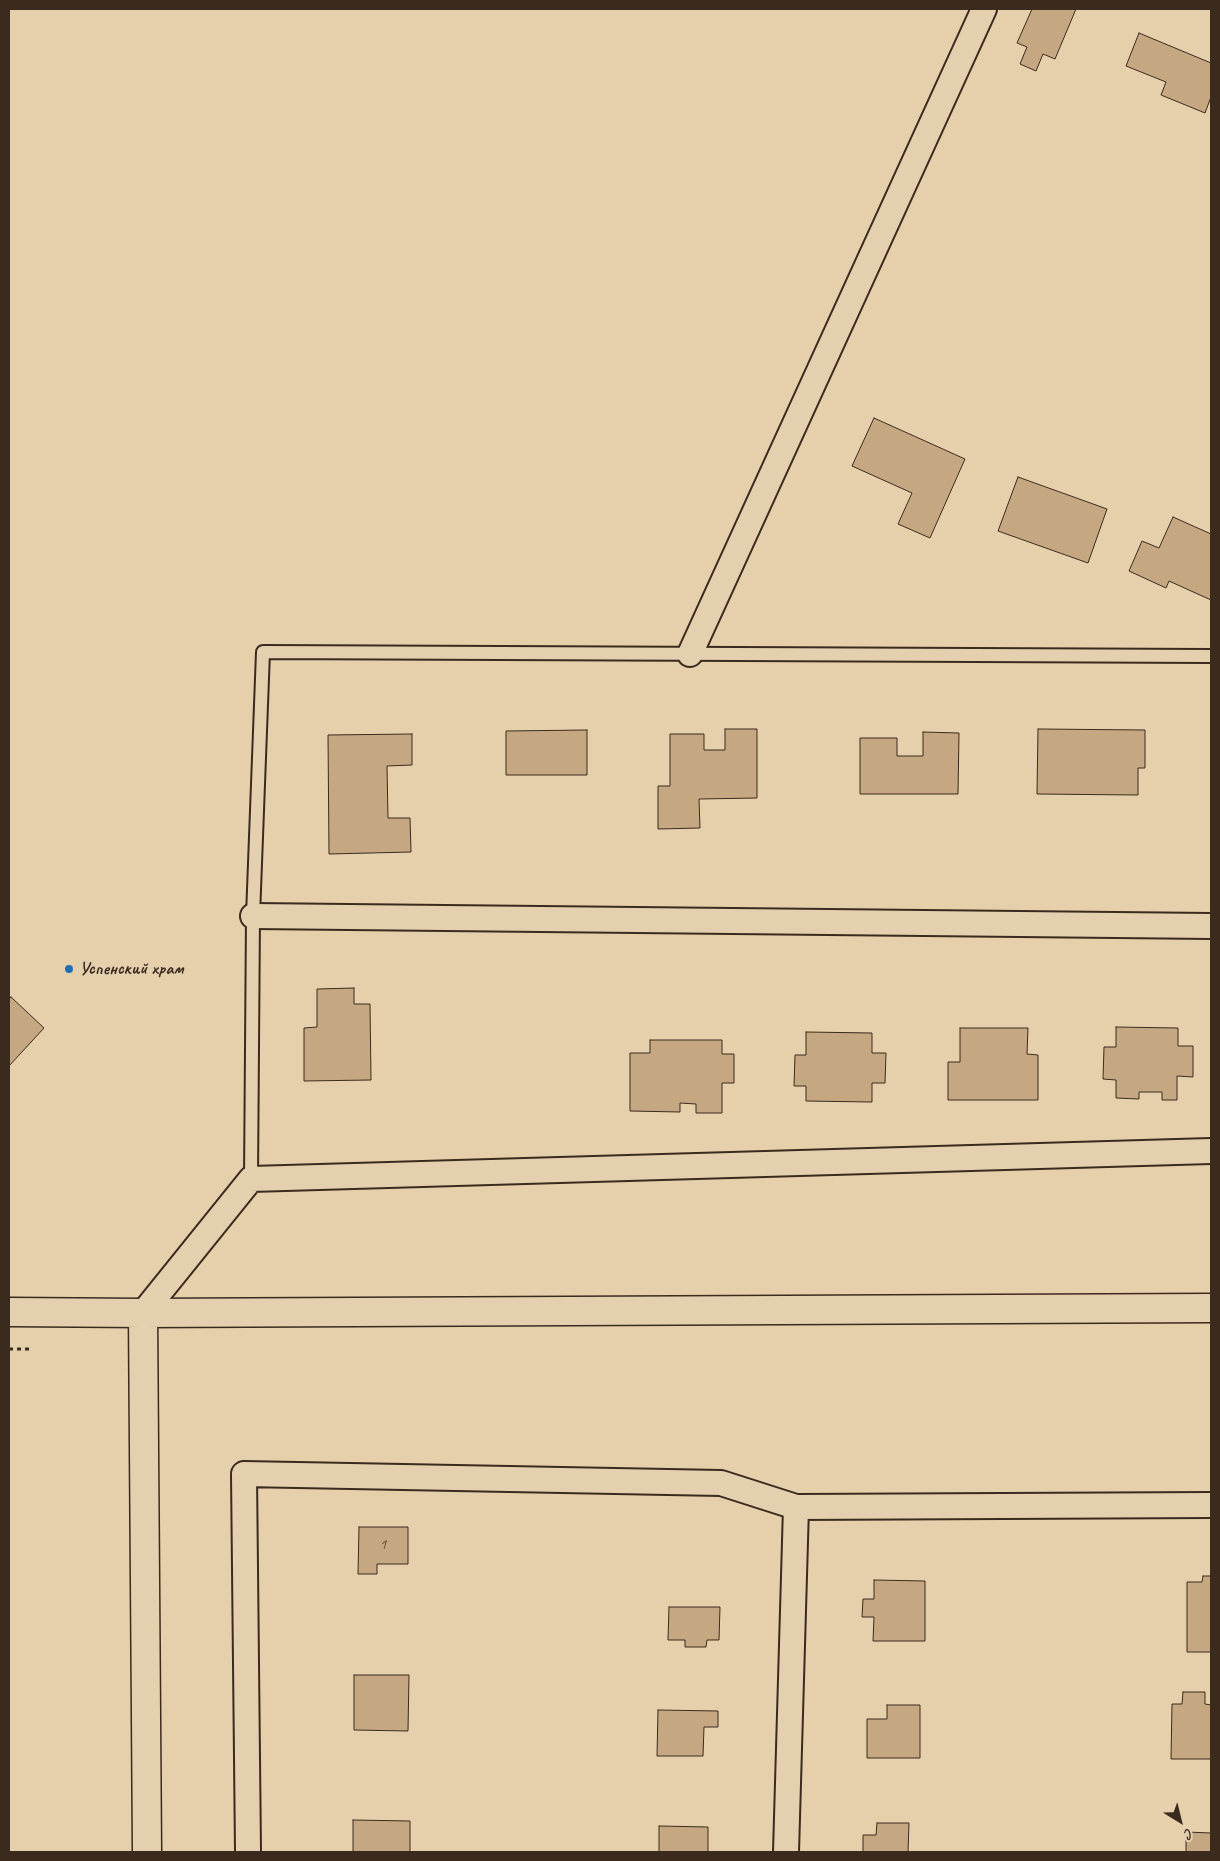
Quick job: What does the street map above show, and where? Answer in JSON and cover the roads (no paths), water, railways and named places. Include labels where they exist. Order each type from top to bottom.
[{"type":"street","points":[[690,654],[984,9]]},
{"type":"street","points":[[253,916],[1211,926]]},
{"type":"street","points":[[147,1852],[143,1313],[251,1179],[1211,1151]]},
{"type":"street","points":[[9,1312],[1211,1308]]},
{"type":"street","points":[[248,1852],[244,1474],[721,1483],[796,1507],[1211,1505]]},
{"type":"street","points":[[786,1852],[796,1507]]},
{"type":"lane","points":[[251,1179],[253,916],[263,652],[1211,656]]},
{"type":"place","name":"Успенский храм","points":[[69,969]]}]
